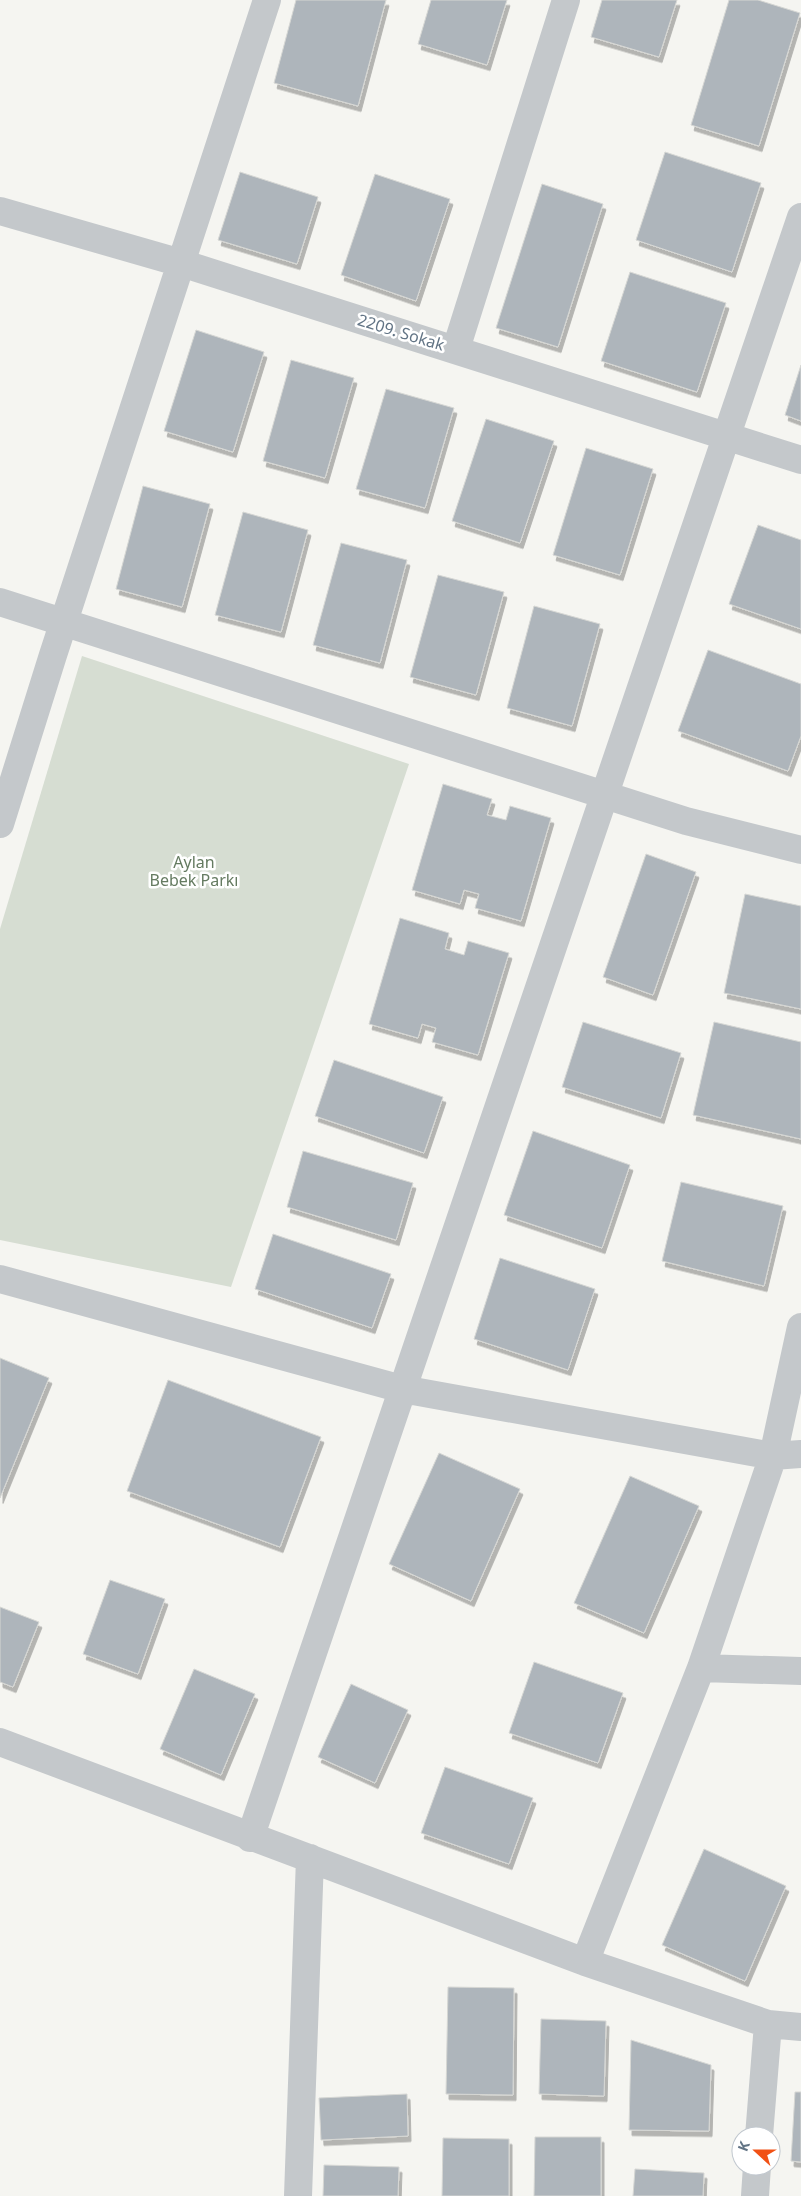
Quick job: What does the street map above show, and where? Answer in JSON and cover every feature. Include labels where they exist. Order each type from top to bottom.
[{"type":"street","points":[[0,824],[267,0]]},
{"type":"street","points":[[456,350],[566,0]]},
{"type":"street","name":"2209. Sokak","points":[[0,211],[181,263],[801,460]]},
{"type":"street","points":[[250,1838],[801,217]]},
{"type":"street","points":[[0,602],[686,821],[801,850]]},
{"type":"street","points":[[0,1280],[402,1389],[773,1456],[801,1454]]},
{"type":"street","points":[[585,1962],[701,1668],[773,1456],[801,1328]]},
{"type":"street","points":[[701,1668],[801,1671]]},
{"type":"street","points":[[0,1742],[250,1838],[310,1858],[585,1962],[768,2024],[801,2027]]},
{"type":"street","points":[[298,2196],[310,1858]]},
{"type":"street","points":[[760,2126],[768,2024]]},
{"type":"street","points":[[755,2196],[756,2176]]},
{"type":"green space","name":"Aylan Bebek Parkı","points":[[82,656],[409,764],[231,1287],[0,1240],[0,929]]},
{"type":"building","points":[[296,0],[386,0],[358,106],[274,83]]},
{"type":"building","points":[[431,0],[507,0],[487,65],[418,44]]},
{"type":"building","points":[[602,0],[677,0],[659,57],[591,37]]},
{"type":"building","points":[[729,0],[758,0],[800,13],[759,146],[691,125]]},
{"type":"building","points":[[665,152],[761,183],[732,272],[636,240]]},
{"type":"building","points":[[240,172],[318,197],[297,264],[218,240]]},
{"type":"building","points":[[375,174],[450,199],[416,301],[341,275]]},
{"type":"building","points":[[542,184],[603,204],[558,347],[496,328]]},
{"type":"building","points":[[630,272],[726,303],[697,392],[601,361]]},
{"type":"building","points":[[196,330],[264,352],[233,452],[164,431]]},
{"type":"building","points":[[291,360],[354,378],[325,478],[263,461]]},
{"type":"building","points":[[801,365],[801,421],[785,415]]},
{"type":"building","points":[[386,389],[454,408],[425,508],[356,489]]},
{"type":"building","points":[[486,419],[554,441],[520,543],[452,521]]},
{"type":"building","points":[[586,448],[653,469],[620,575],[553,555]]},
{"type":"building","points":[[143,486],[210,504],[182,607],[116,589]]},
{"type":"building","points":[[243,512],[308,530],[281,632],[215,615]]},
{"type":"building","points":[[758,525],[801,540],[801,629],[729,604]]},
{"type":"building","points":[[341,543],[407,560],[380,663],[313,645]]},
{"type":"building","points":[[438,575],[504,592],[476,695],[410,677]]},
{"type":"building","points":[[534,606],[600,624],[572,726],[507,708]]},
{"type":"building","points":[[708,650],[801,684],[801,736],[788,771],[678,731]]},
{"type":"building","points":[[443,784],[492,799],[487,815],[506,820],[510,806],[551,818],[521,921],[475,908],[479,894],[464,890],[460,904],[412,890]]},
{"type":"building","points":[[646,854],[696,872],[653,995],[603,977]]},
{"type":"building","points":[[745,894],[801,906],[801,1009],[724,993]]},
{"type":"building","points":[[400,918],[449,933],[445,949],[464,955],[468,941],[509,953],[478,1055],[432,1042],[436,1028],[422,1024],[418,1038],[369,1024]]},
{"type":"building","points":[[583,1022],[681,1053],[661,1118],[562,1087]]},
{"type":"building","points":[[714,1022],[801,1042],[801,1139],[693,1115]]},
{"type":"building","points":[[334,1060],[443,1097],[424,1153],[315,1116]]},
{"type":"building","points":[[533,1131],[630,1165],[602,1248],[504,1215]]},
{"type":"building","points":[[303,1151],[413,1183],[396,1240],[287,1207]]},
{"type":"building","points":[[681,1182],[783,1206],[764,1286],[662,1261]]},
{"type":"building","points":[[273,1234],[391,1274],[372,1328],[255,1289]]},
{"type":"building","points":[[500,1258],[595,1289],[568,1370],[474,1339]]},
{"type":"building","points":[[0,1358],[49,1378],[0,1498]]},
{"type":"building","points":[[168,1380],[321,1437],[280,1547],[127,1491]]},
{"type":"building","points":[[439,1453],[520,1489],[471,1601],[389,1564]]},
{"type":"building","points":[[630,1476],[699,1506],[644,1633],[574,1603]]},
{"type":"building","points":[[110,1580],[165,1599],[138,1674],[83,1654]]},
{"type":"building","points":[[0,1607],[39,1622],[13,1687],[0,1682]]},
{"type":"building","points":[[534,1662],[623,1693],[598,1763],[509,1733]]},
{"type":"building","points":[[194,1669],[255,1694],[221,1775],[160,1749]]},
{"type":"building","points":[[351,1684],[408,1710],[375,1783],[318,1757]]},
{"type":"building","points":[[445,1767],[533,1798],[509,1864],[421,1833]]},
{"type":"building","points":[[704,1849],[786,1886],[745,1981],[662,1945]]},
{"type":"building","points":[[448,1987],[514,1988],[513,2095],[446,2094]]},
{"type":"building","points":[[541,2019],[606,2021],[604,2096],[539,2094]]},
{"type":"building","points":[[631,2040],[711,2065],[709,2131],[629,2130]]},
{"type":"building","points":[[795,2092],[801,2092],[801,2162],[791,2161]]},
{"type":"building","points":[[407,2094],[408,2136],[321,2140],[319,2098]]},
{"type":"building","points":[[535,2137],[601,2137],[601,2196],[534,2196]]},
{"type":"building","points":[[443,2138],[509,2139],[509,2196],[442,2196]]},
{"type":"building","points":[[324,2165],[399,2167],[398,2196],[323,2196]]},
{"type":"building","points":[[635,2169],[704,2173],[703,2196],[633,2196]]}]
